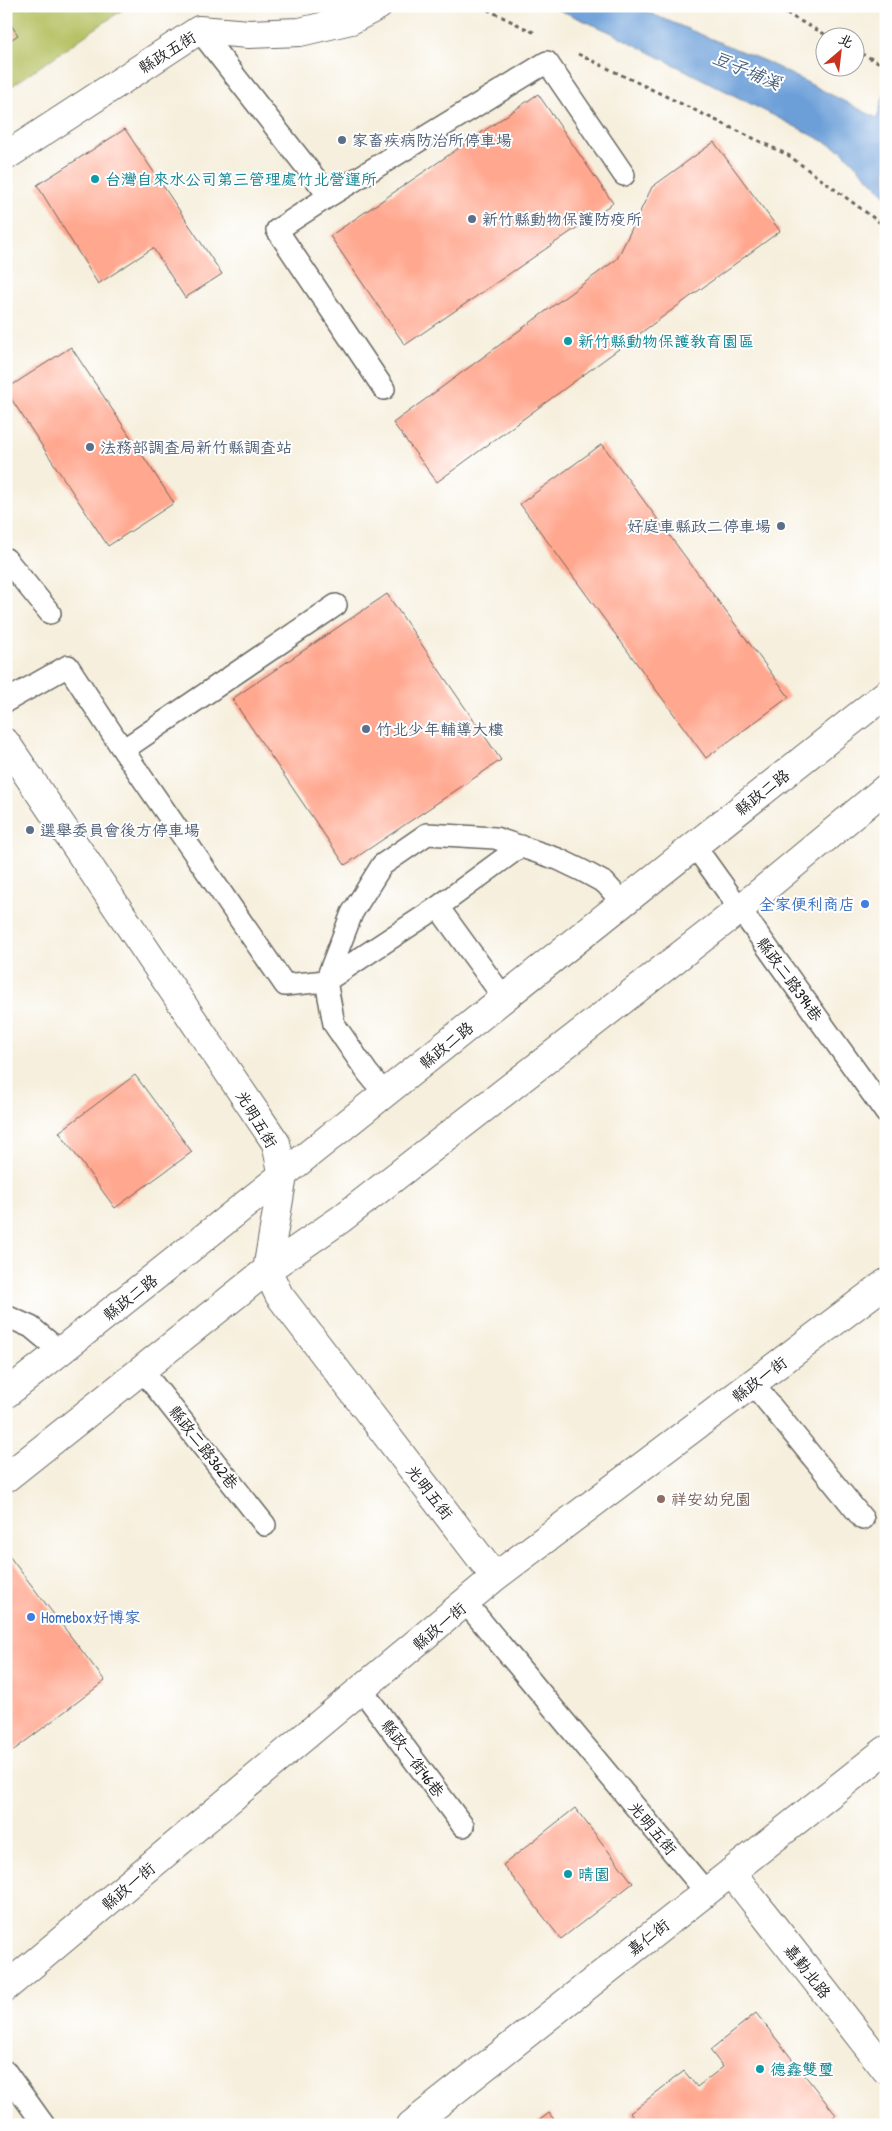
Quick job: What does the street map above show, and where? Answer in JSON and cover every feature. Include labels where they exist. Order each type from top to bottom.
[{"type":"street","name":"縣政五街","points":[[6,156],[199,30],[249,34],[300,32],[350,20],[378,6]]},
{"type":"street","name":"縣政二路","points":[[6,1394],[283,1176],[694,845],[886,694]]},
{"type":"street","name":"光明五街","points":[[6,743],[276,1143],[283,1176],[267,1270],[279,1295],[495,1577]]},
{"type":"street","points":[[6,1478],[267,1270],[341,1219],[740,909],[886,788]]},
{"type":"street","name":"縣政一街","points":[[6,1987],[495,1577],[886,1283]]},
{"type":"street","name":"嘉仁街","points":[[411,2125],[886,1750]]},
{"type":"street","name":"嘉勤北路","points":[[731,1872],[886,2070]]},
{"type":"lane","points":[[199,30],[329,196]]},
{"type":"lane","points":[[384,389],[277,230],[547,62],[624,175]]},
{"type":"lane","points":[[6,560],[50,613]]},
{"type":"lane","points":[[123,750],[336,605]]},
{"type":"lane","points":[[6,702],[68,666],[123,750],[285,985],[326,981],[438,907],[521,846]]},
{"type":"lane","points":[[385,1094],[367,1072],[334,1024],[326,981],[352,913],[382,865],[427,834],[495,838],[558,859],[605,883],[623,903]]},
{"type":"lane","name":"縣政二路394巷","points":[[694,845],[886,1113]]},
{"type":"lane","points":[[438,907],[504,998]]},
{"type":"lane","points":[[6,1316],[30,1327],[61,1352]]},
{"type":"lane","name":"縣政二路362巷","points":[[142,1370],[265,1525]]},
{"type":"lane","points":[[752,1384],[863,1520]]},
{"type":"lane","name":"光明五街","points":[[466,1603],[706,1892]]},
{"type":"lane","name":"縣政一街46巷","points":[[362,1690],[464,1826]]},
{"type":"lane","points":[[6,2072],[44,2125]]},
{"type":"path","points":[[480,6],[542,36]]},
{"type":"path","points":[[772,6],[814,28]]},
{"type":"path","points":[[577,53],[788,155],[886,227]]},
{"type":"path","points":[[864,55],[886,66]]},
{"type":"green space","points":[[6,6],[128,6],[6,90]]},
{"type":"water","name":"豆子埔溪","points":[[550,6],[633,6],[767,62],[877,118],[886,88],[886,196],[841,150],[610,32]]},
{"type":"building","points":[[6,18],[18,35],[6,43]]},
{"type":"building","name":"新竹縣動物保護防疫所","points":[[538,94],[613,203],[405,345],[330,236]]},
{"type":"building","points":[[125,129],[222,274],[185,298],[153,248],[98,284],[37,185]]},
{"type":"building","name":"新竹縣動物保護教育園區","points":[[714,142],[780,231],[437,482],[393,423],[617,259],[652,187]]},
{"type":"building","name":"法務部調查局新竹縣調查站","points":[[71,347],[174,503],[108,546],[6,391],[6,389]]},
{"type":"building","points":[[602,444],[789,697],[706,758],[520,504]]},
{"type":"building","name":"竹北少年輔導大樓","points":[[387,594],[501,760],[345,865],[232,699]]},
{"type":"building","points":[[135,1075],[192,1152],[115,1208],[59,1132]]},
{"type":"building","name":"Homebox好博家","points":[[6,1552],[105,1681],[6,1756]]},
{"type":"building","name":"晴園","points":[[575,1808],[633,1883],[561,1939],[503,1865]]},
{"type":"building","name":"德鑫雙璽","points":[[756,2013],[836,2115],[823,2125],[639,2125],[630,2113],[684,2071],[697,2087],[723,2067],[710,2050]]},
{"type":"building","points":[[549,2113],[558,2125],[533,2125]]},
{"type":"place","name":"家畜疾病防治所停車場","points":[[342,140]]},
{"type":"place","name":"台灣自來水公司第三管理處竹北營運所","points":[[95,179]]},
{"type":"place","name":"新竹縣動物保護防疫所","points":[[472,219]]},
{"type":"place","name":"新竹縣動物保護教育園區","points":[[568,341]]},
{"type":"place","name":"法務部調查局新竹縣調查站","points":[[90,447]]},
{"type":"place","name":"好庭車縣政二停車場","points":[[781,526]]},
{"type":"place","name":"竹北少年輔導大樓","points":[[366,729]]},
{"type":"place","name":"選舉委員會後方停車場","points":[[30,830]]},
{"type":"place","name":"全家便利商店","points":[[865,904]]},
{"type":"place","name":"祥安幼兒園","points":[[661,1499]]},
{"type":"place","name":"Homebox好博家","points":[[31,1617]]},
{"type":"place","name":"晴園","points":[[568,1874]]},
{"type":"place","name":"德鑫雙璽","points":[[760,2069]]}]
